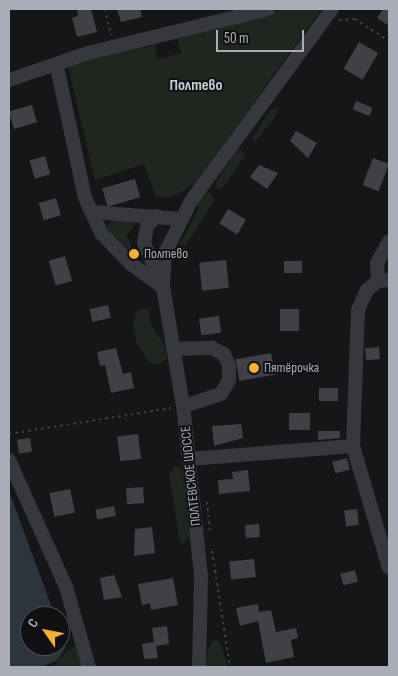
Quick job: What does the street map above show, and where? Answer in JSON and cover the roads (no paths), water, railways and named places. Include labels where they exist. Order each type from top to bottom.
[{"type":"street","points":[[9,80],[57,67],[114,47],[268,9]]},
{"type":"street","points":[[163,287],[165,253],[180,219],[330,11]]},
{"type":"street","points":[[57,67],[92,212],[119,253],[163,287]]},
{"type":"street","points":[[92,212],[180,219]]},
{"type":"street","points":[[157,216],[147,226],[144,243],[163,287]]},
{"type":"street","points":[[389,241],[377,262],[384,281],[366,290],[354,331],[353,446],[389,568]]},
{"type":"street","name":"ПОЛТЕВСКОЕ ШОССЕ","points":[[163,287],[183,406],[201,576],[199,667]]},
{"type":"street","points":[[174,349],[212,348],[224,354],[229,366],[229,380],[221,394],[183,406]]},
{"type":"street","points":[[189,459],[353,446]]},
{"type":"street","points":[[9,460],[66,587],[89,667]]},
{"type":"place","name":"Полтево","points":[[134,254]]},
{"type":"place","name":"Пятёрочка","points":[[254,368]]},
{"type":"district","name":"Полтево","points":[[196,86]]}]
